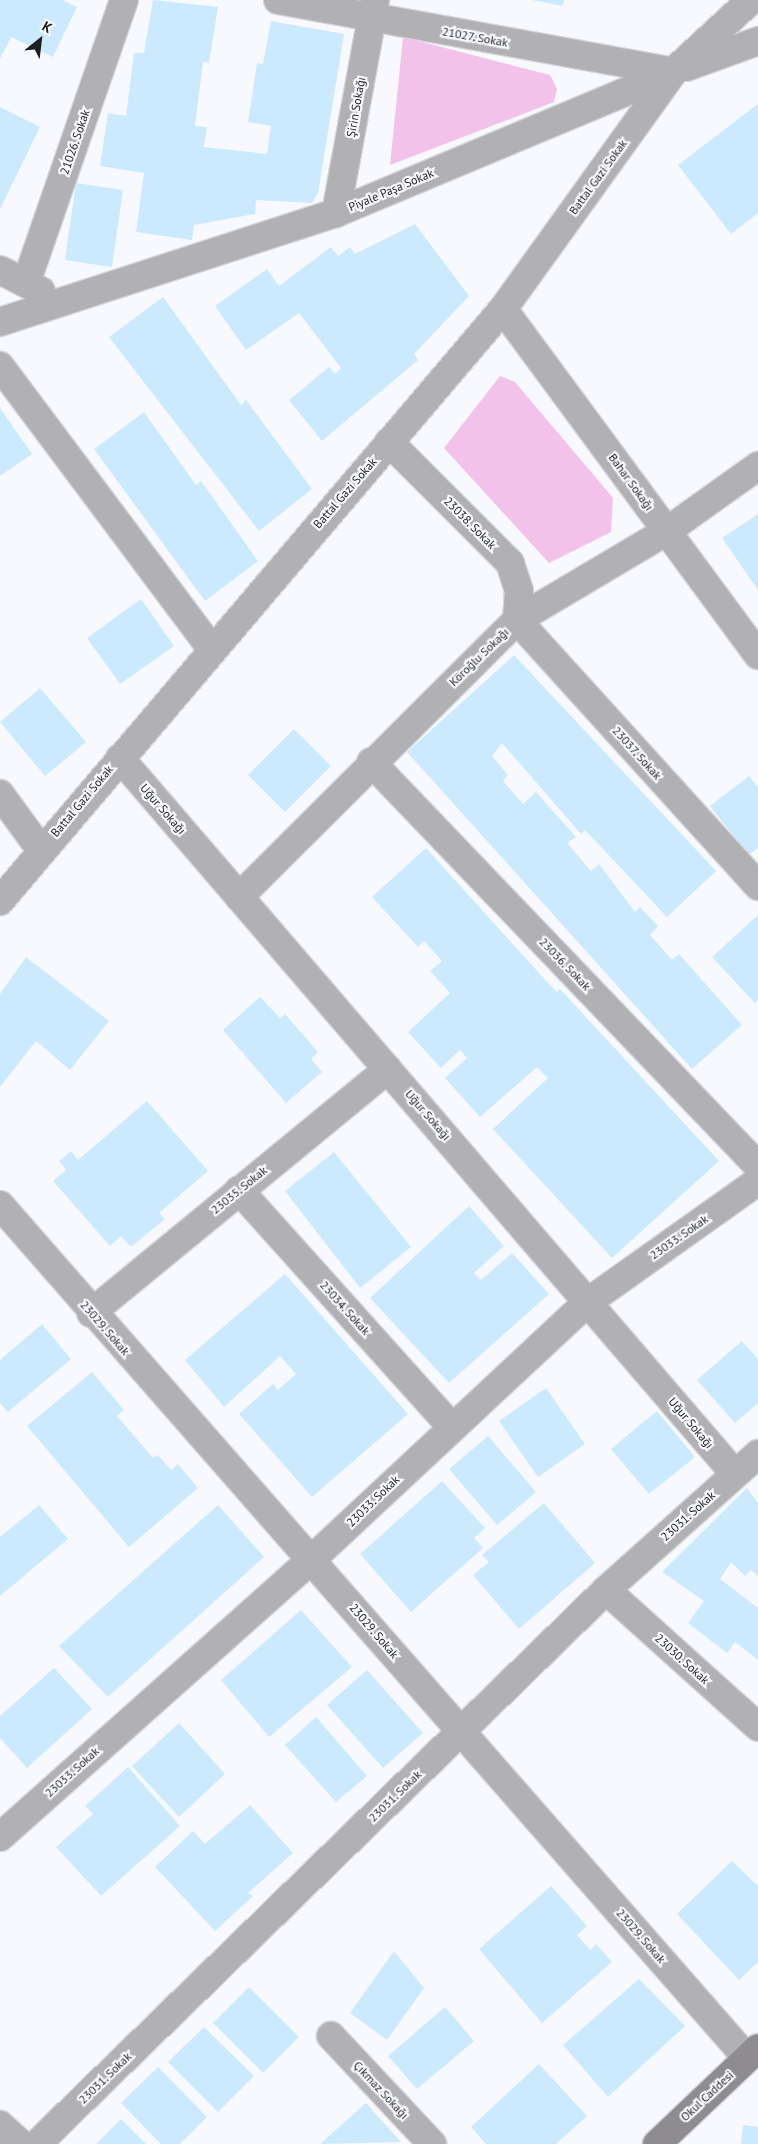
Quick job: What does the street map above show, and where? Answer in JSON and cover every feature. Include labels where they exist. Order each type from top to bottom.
[{"type":"main road","name":"Okul Caddesi","points":[[656,2144],[753,2053]]},
{"type":"street","name":"21026. Sokak","points":[[26,283],[124,0]]},
{"type":"street","name":"21027. Sokak","points":[[278,0],[373,10],[673,72]]},
{"type":"street","name":"Piyale Paşa Sokak","points":[[0,322],[336,213],[673,72],[751,0]]},
{"type":"street","name":"Şirin Sokağı","points":[[336,213],[373,10]]},
{"type":"street","points":[[673,72],[758,41]]},
{"type":"street","name":"Battal Gazi Sokak","points":[[0,901],[41,850],[503,309],[673,72]]},
{"type":"street","points":[[0,270],[63,301]]},
{"type":"street","name":"Bahar Sokağı","points":[[503,309],[758,655]]},
{"type":"street","points":[[0,366],[212,649]]},
{"type":"street","name":"23038. Sokak","points":[[389,442],[510,563],[519,590],[516,620]]},
{"type":"street","name":"Köroğlu Sokağı","points":[[239,897],[371,762],[516,620],[667,531],[758,466]]},
{"type":"street","name":"23037. Sokak","points":[[516,620],[758,886]]},
{"type":"street","name":"Uğur Sokağı","points":[[120,758],[735,1474]]},
{"type":"street","name":"23036. Sokak","points":[[371,762],[758,1166]]},
{"type":"street","points":[[0,794],[41,850]]},
{"type":"street","name":"23035. Sokak","points":[[91,1313],[388,1070]]},
{"type":"street","name":"23033. Sokak","points":[[0,1837],[311,1560],[451,1426],[588,1302],[758,1181]]},
{"type":"street","name":"23034. Sokak","points":[[239,1190],[451,1426]]},
{"type":"street","name":"23029. Sokak","points":[[0,1205],[91,1313],[462,1731],[753,2053]]},
{"type":"street","name":"23031. Sokak","points":[[37,2144],[606,1590],[758,1454]]},
{"type":"street","name":"23030. Sokak","points":[[606,1590],[758,1727]]},
{"type":"street","name":"Çıkmaz Sokağı","points":[[331,2036],[432,2144]]},
{"type":"street","points":[[0,2125],[21,2144]]},
{"type":"shaded area","points":[[403,37],[550,75],[557,89],[554,102],[390,165]]},
{"type":"shaded area","points":[[500,376],[515,382],[613,498],[611,532],[549,563],[444,448]]},
{"type":"building","points":[[0,0],[62,0],[77,7],[53,57],[11,37],[0,59]]},
{"type":"building","points":[[153,0],[218,7],[209,63],[203,62],[195,126],[207,127],[204,147],[267,154],[271,126],[248,122],[257,63],[263,64],[271,21],[344,34],[318,193],[312,203],[256,200],[255,214],[194,225],[192,240],[136,232],[144,173],[100,166],[108,113],[126,116],[134,53],[144,53]]},
{"type":"building","points":[[532,0],[564,0],[563,6]]},
{"type":"building","points":[[758,104],[758,213],[731,234],[678,165]]},
{"type":"building","points":[[0,107],[40,127],[0,209]]},
{"type":"building","points":[[76,183],[123,190],[112,267],[65,260]]},
{"type":"building","points":[[415,224],[469,296],[414,354],[418,360],[322,441],[289,400],[329,367],[335,374],[341,368],[299,313],[246,350],[215,306],[267,269],[279,286],[331,247],[338,256],[350,247],[355,254]]},
{"type":"building","points":[[163,297],[241,405],[246,400],[312,489],[259,531],[109,337]]},
{"type":"building","points":[[0,408],[32,454],[0,476]]},
{"type":"building","points":[[144,412],[196,485],[201,481],[258,561],[205,601],[94,449]]},
{"type":"building","points":[[758,514],[758,590],[722,538]]},
{"type":"building","points":[[141,599],[174,646],[120,684],[87,638]]},
{"type":"building","points":[[514,655],[716,871],[667,917],[585,830],[581,834],[502,743],[492,756],[508,775],[503,781],[523,804],[536,792],[576,837],[567,843],[591,871],[599,864],[635,912],[640,907],[658,926],[650,935],[672,960],[679,954],[742,1025],[692,1069],[407,752]]},
{"type":"building","points":[[40,688],[86,742],[45,776],[0,722]]},
{"type":"building","points":[[294,729],[331,766],[285,812],[248,775]]},
{"type":"building","points":[[749,776],[758,787],[758,848],[748,855],[710,806]]},
{"type":"building","points":[[426,848],[549,984],[557,992],[560,989],[719,1161],[612,1258],[493,1129],[548,1078],[537,1067],[480,1117],[445,1078],[467,1058],[460,1050],[441,1068],[408,1032],[450,993],[430,971],[442,961],[424,941],[418,947],[372,897]]},
{"type":"building","points":[[758,915],[758,1000],[755,1003],[712,957]]},
{"type":"building","points":[[26,957],[109,1021],[70,1070],[36,1041],[0,1087],[0,994]]},
{"type":"building","points":[[260,997],[280,1018],[285,1014],[318,1052],[311,1059],[322,1072],[286,1103],[223,1030]]},
{"type":"building","points":[[147,1101],[208,1171],[159,1213],[165,1219],[131,1247],[121,1236],[110,1246],[53,1181],[66,1170],[59,1161],[71,1151],[78,1160]]},
{"type":"building","points":[[334,1152],[411,1247],[360,1288],[285,1191]]},
{"type":"building","points":[[469,1206],[504,1246],[474,1273],[481,1280],[512,1253],[549,1294],[449,1383],[370,1298]]},
{"type":"building","points":[[285,1274],[408,1414],[312,1497],[239,1414],[273,1384],[278,1390],[296,1374],[280,1356],[224,1407],[185,1360]]},
{"type":"building","points":[[42,1324],[71,1359],[8,1412],[0,1403],[0,1360]]},
{"type":"building","points":[[742,1341],[758,1359],[758,1403],[735,1423],[697,1380]]},
{"type":"building","points":[[92,1372],[124,1410],[117,1416],[153,1458],[158,1455],[171,1470],[178,1464],[198,1488],[129,1547],[27,1426]]},
{"type":"building","points":[[546,1388],[585,1444],[538,1477],[499,1421]]},
{"type":"building","points":[[657,1411],[695,1457],[649,1494],[611,1449]]},
{"type":"building","points":[[488,1436],[536,1492],[497,1525],[449,1469]]},
{"type":"building","points":[[442,1481],[485,1528],[474,1538],[483,1548],[411,1612],[360,1554]]},
{"type":"building","points":[[747,1488],[758,1503],[758,1576],[751,1570],[745,1576],[731,1562],[720,1579],[758,1608],[758,1660],[735,1642],[727,1653],[688,1623],[704,1601],[662,1572]]},
{"type":"building","points":[[544,1503],[595,1563],[519,1629],[473,1575],[489,1562],[482,1555]]},
{"type":"building","points":[[39,1505],[68,1539],[0,1596],[0,1537]]},
{"type":"building","points":[[218,1505],[264,1557],[108,1697],[59,1646]]},
{"type":"building","points":[[301,1610],[352,1667],[269,1737],[221,1680]]},
{"type":"building","points":[[54,1668],[92,1709],[27,1768],[0,1738],[0,1716]]},
{"type":"building","points":[[367,1670],[423,1733],[383,1768],[327,1705]]},
{"type":"building","points":[[316,1717],[367,1776],[336,1802],[285,1745]]},
{"type":"building","points":[[179,1723],[225,1774],[179,1817],[132,1766]]},
{"type":"building","points":[[128,1767],[180,1826],[101,1896],[56,1847],[93,1814],[85,1806]]},
{"type":"building","points":[[250,1805],[293,1853],[248,1893],[253,1896],[215,1931],[155,1867],[193,1831],[205,1844]]},
{"type":"building","points":[[732,1861],[758,1886],[758,1962],[739,1980],[677,1914]]},
{"type":"building","points":[[551,1886],[587,1926],[577,1935],[590,1950],[596,1944],[612,1962],[542,2023],[479,1949]]},
{"type":"building","points":[[394,1951],[424,1988],[387,2040],[350,2013]]},
{"type":"building","points":[[639,1979],[685,2026],[608,2097],[563,2045]]},
{"type":"building","points":[[249,1987],[299,2037],[263,2073],[213,2023]]},
{"type":"building","points":[[445,2007],[474,2041],[417,2089],[388,2056]]},
{"type":"building","points":[[204,2027],[254,2076],[218,2112],[168,2062]]},
{"type":"building","points":[[539,2064],[587,2116],[556,2144],[486,2144],[471,2127]]},
{"type":"building","points":[[158,2067],[207,2117],[180,2144],[161,2144],[121,2103]]},
{"type":"building","points":[[366,2103],[401,2142],[320,2144]]},
{"type":"building","points":[[121,2119],[146,2144],[96,2144]]},
{"type":"building","points":[[743,2125],[758,2127],[758,2144],[741,2144]]}]
